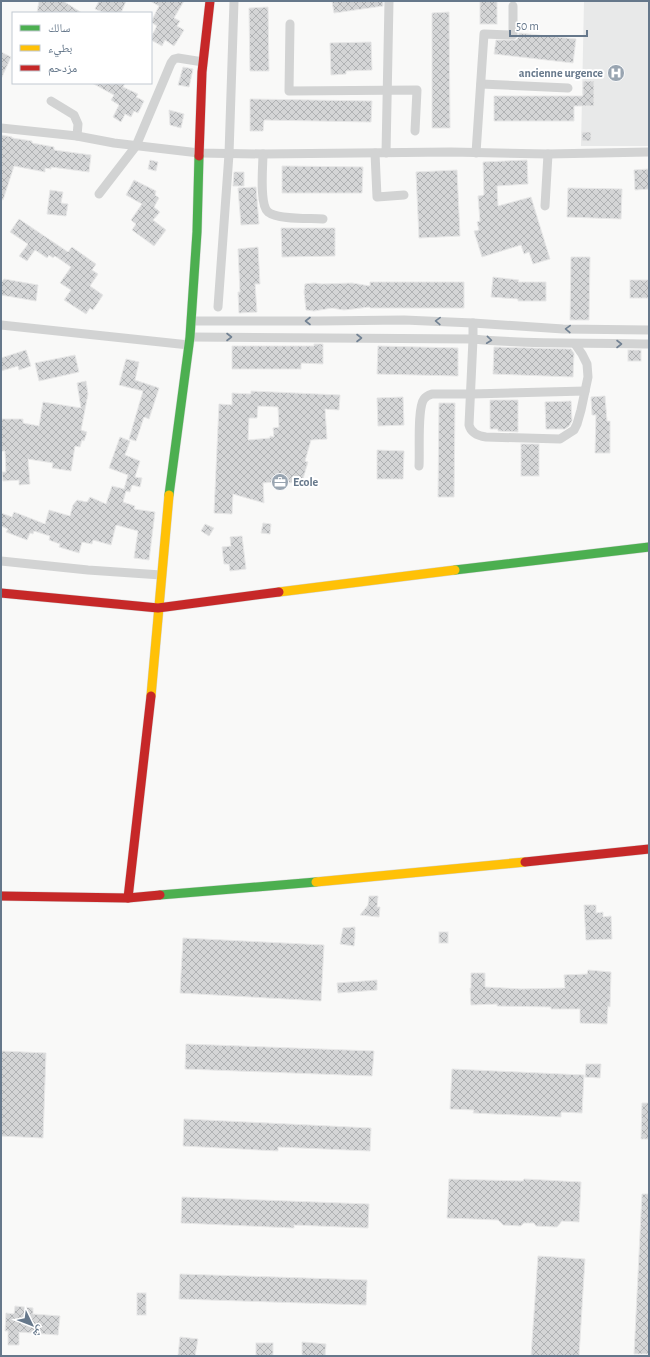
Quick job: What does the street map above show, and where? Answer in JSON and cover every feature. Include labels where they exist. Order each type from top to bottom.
[{"type":"street","points":[[128,898],[148,724],[168,500],[190,341],[197,232],[203,62],[210,1]]},
{"type":"street","points":[[218,307],[229,154],[234,1]]},
{"type":"street","points":[[386,153],[389,1]]},
{"type":"street","points":[[476,153],[484,34],[513,35],[513,6]]},
{"type":"street","points":[[290,24],[289,91],[417,90],[415,131]]},
{"type":"street","points":[[99,194],[136,146],[174,59],[178,58],[203,62]]},
{"type":"street","points":[[481,84],[568,88]]},
{"type":"street","points":[[51,101],[74,115],[78,124],[77,136]]},
{"type":"street","points":[[1,128],[77,136],[136,146],[199,153],[548,154],[649,152]]},
{"type":"street","points":[[375,153],[377,197],[404,195]]},
{"type":"street","points":[[263,154],[263,194],[264,204],[268,212],[273,215],[284,217],[323,219]]},
{"type":"street","points":[[545,206],[548,154]]},
{"type":"street","points":[[191,321],[404,320],[552,327],[563,329],[649,330]]},
{"type":"street","points":[[472,323],[473,339],[469,425],[472,431],[479,436],[486,438],[560,439],[574,430],[577,424],[588,377],[586,364],[582,354],[575,344]]},
{"type":"street","points":[[1,325],[190,341],[473,339],[550,344],[649,344]]},
{"type":"street","points":[[550,344],[552,327]]},
{"type":"street","points":[[419,466],[420,413],[424,398],[432,394],[585,391]]},
{"type":"street","points":[[1,592],[66,600],[158,608],[347,583],[649,547]]},
{"type":"street","points":[[1,561],[88,570],[161,575]]},
{"type":"street","points":[[1,896],[128,898],[394,875],[649,849]]},
{"type":"shaded area","name":"ancienne urgence","points":[[584,1],[649,1],[649,146],[581,146]]},
{"type":"building","points":[[39,1],[63,1],[80,12],[37,12]]},
{"type":"building","points":[[99,1],[126,1],[121,12],[102,12],[95,9]]},
{"type":"building","points":[[150,1],[184,1],[174,18],[180,21],[177,26],[184,30],[174,46],[165,40],[162,46],[152,41],[152,35],[157,26],[152,23],[152,20],[159,6]]},
{"type":"building","points":[[332,1],[383,1],[383,6],[334,13]]},
{"type":"building","points":[[480,1],[497,1],[497,24],[480,24]]},
{"type":"building","points":[[268,7],[269,71],[250,71],[249,8]]},
{"type":"building","points":[[449,12],[450,128],[432,128],[432,13]]},
{"type":"building","points":[[519,33],[576,39],[573,63],[494,54],[496,40],[516,40]]},
{"type":"building","points":[[371,42],[372,70],[346,71],[346,74],[331,75],[330,43]]},
{"type":"building","points":[[1,52],[11,57],[1,79]]},
{"type":"building","points":[[183,67],[193,69],[189,87],[178,85]]},
{"type":"building","points":[[583,81],[594,81],[594,106],[574,106],[574,121],[494,121],[494,96],[583,96]]},
{"type":"building","points":[[94,84],[124,84],[123,87],[138,94],[136,97],[144,101],[138,113],[134,111],[131,117],[125,114],[121,122],[113,117],[119,105],[111,100],[114,95]]},
{"type":"building","points":[[250,99],[372,101],[371,122],[264,120],[263,131],[250,131]]},
{"type":"building","points":[[169,110],[184,114],[181,128],[170,125]]},
{"type":"building","points":[[582,132],[591,132],[591,141],[582,141]]},
{"type":"building","points":[[1,135],[54,147],[54,150],[91,155],[89,172],[51,167],[51,169],[45,168],[45,172],[14,166],[3,200],[1,199]]},
{"type":"building","points":[[150,160],[158,162],[156,171],[148,169]]},
{"type":"building","points":[[527,160],[528,184],[497,186],[498,206],[531,197],[550,259],[533,264],[529,252],[524,254],[521,245],[482,257],[474,231],[479,230],[477,222],[480,221],[478,196],[484,195],[483,162]]},
{"type":"building","points":[[282,166],[363,167],[362,193],[282,193]]},
{"type":"building","points":[[649,169],[649,189],[635,190],[634,170]]},
{"type":"building","points":[[457,170],[460,236],[419,238],[416,172]]},
{"type":"building","points":[[234,172],[244,172],[244,186],[233,186]]},
{"type":"building","points":[[134,180],[156,191],[155,195],[159,198],[154,207],[160,212],[153,220],[166,230],[154,246],[132,230],[136,224],[131,220],[142,204],[126,195]]},
{"type":"building","points":[[256,187],[259,224],[241,225],[238,188]]},
{"type":"building","points":[[568,188],[622,189],[621,219],[567,217]]},
{"type":"building","points":[[50,190],[63,192],[61,203],[68,204],[66,216],[47,214]]},
{"type":"building","points":[[19,219],[68,252],[72,247],[96,264],[92,270],[98,274],[90,286],[103,295],[93,310],[90,308],[86,314],[64,300],[71,290],[60,283],[71,267],[55,256],[53,258],[49,255],[47,258],[35,250],[27,261],[19,256],[28,244],[10,232]]},
{"type":"building","points":[[281,228],[335,228],[335,256],[282,257]]},
{"type":"building","points":[[258,247],[260,284],[255,284],[257,312],[239,313],[238,292],[240,292],[238,249]]},
{"type":"building","points":[[571,257],[590,257],[589,320],[570,320]]},
{"type":"building","points":[[493,277],[519,280],[518,282],[546,282],[546,301],[518,301],[518,299],[491,297]]},
{"type":"building","points":[[4,279],[38,285],[36,301],[1,295],[1,283]]},
{"type":"building","points":[[630,280],[649,280],[649,298],[630,298]]},
{"type":"building","points":[[370,282],[464,282],[464,308],[370,307],[344,310],[332,308],[314,311],[306,310],[304,292],[305,284],[352,283],[370,286]]},
{"type":"building","points":[[314,344],[323,344],[323,364],[301,363],[301,369],[232,369],[232,346],[314,346]]},
{"type":"building","points":[[378,346],[458,348],[458,376],[377,374]]},
{"type":"building","points":[[494,347],[571,349],[574,353],[573,377],[493,374]]},
{"type":"building","points":[[26,350],[31,366],[19,370],[18,366],[1,371],[1,358]]},
{"type":"building","points":[[628,350],[641,350],[641,361],[628,361]]},
{"type":"building","points":[[75,355],[79,372],[39,381],[35,363]]},
{"type":"building","points":[[126,359],[139,362],[135,380],[159,388],[149,419],[144,417],[136,441],[129,439],[143,391],[119,385]]},
{"type":"building","points":[[86,381],[88,394],[81,430],[87,432],[80,447],[75,446],[71,471],[52,468],[53,463],[28,459],[30,484],[19,485],[19,480],[3,481],[2,472],[6,472],[5,451],[1,451],[1,419],[23,419],[23,423],[39,426],[43,402],[81,408],[77,383]]},
{"type":"building","points":[[251,391],[340,395],[339,410],[325,409],[327,439],[311,440],[305,461],[308,462],[302,482],[286,483],[285,481],[263,483],[264,503],[233,494],[232,514],[214,513],[219,404],[232,405],[232,393],[251,394]],"holes":[[[258,406],[278,407],[279,427],[273,428],[274,437],[270,436],[270,438],[248,440],[249,418],[257,418]]]},
{"type":"building","points":[[605,396],[607,421],[610,421],[610,453],[595,453],[596,415],[592,415],[591,397]]},
{"type":"building","points":[[403,397],[404,425],[378,426],[377,398]]},
{"type":"building","points":[[490,400],[518,400],[518,432],[490,429]]},
{"type":"building","points":[[571,401],[572,421],[569,426],[565,429],[546,429],[545,402]]},
{"type":"building","points":[[439,403],[455,403],[454,497],[438,497]]},
{"type":"building","points":[[120,437],[130,441],[125,455],[140,461],[135,477],[142,478],[140,487],[132,485],[130,492],[126,491],[123,502],[135,506],[134,509],[155,512],[149,560],[134,558],[138,531],[116,525],[111,545],[93,540],[92,544],[82,542],[79,553],[59,547],[60,544],[49,540],[50,536],[34,531],[33,534],[30,533],[27,540],[6,532],[8,529],[1,526],[1,513],[12,517],[14,512],[45,524],[49,510],[70,516],[73,505],[77,500],[87,502],[90,497],[106,504],[112,486],[124,489],[128,475],[109,468]]},
{"type":"building","points":[[521,444],[539,444],[539,476],[521,476]]},
{"type":"building","points":[[377,450],[404,451],[403,479],[377,479]]},
{"type":"building","points":[[263,523],[271,524],[270,534],[261,533]]},
{"type":"building","points":[[205,524],[214,528],[209,536],[201,531]]},
{"type":"building","points":[[242,536],[246,569],[230,571],[229,564],[224,564],[222,547],[231,546],[230,537]]},
{"type":"building","points":[[369,896],[378,896],[377,907],[380,907],[379,917],[360,915],[368,905]]},
{"type":"building","points":[[584,905],[596,905],[596,913],[603,912],[603,917],[611,916],[612,939],[586,940]]},
{"type":"building","points":[[355,927],[354,946],[340,944],[343,928]]},
{"type":"building","points":[[439,932],[448,932],[448,943],[439,943]]},
{"type":"building","points":[[183,938],[324,945],[321,1001],[180,993]]},
{"type":"building","points":[[588,970],[611,972],[610,1007],[608,1006],[607,1024],[580,1023],[580,1009],[497,1006],[497,1004],[471,1005],[471,973],[485,973],[485,987],[522,989],[565,988],[564,975],[587,974]]},
{"type":"building","points":[[377,980],[377,990],[338,993],[337,983]]},
{"type":"building","points":[[186,1044],[374,1051],[372,1076],[185,1069]]},
{"type":"building","points":[[1,1051],[46,1053],[43,1138],[1,1136]]},
{"type":"building","points":[[586,1064],[601,1064],[600,1078],[585,1077]]},
{"type":"building","points":[[452,1069],[584,1075],[582,1113],[561,1112],[561,1117],[473,1113],[474,1110],[450,1109]]},
{"type":"building","points":[[642,1103],[649,1103],[649,1139],[641,1139]]},
{"type":"building","points":[[184,1119],[371,1128],[370,1151],[278,1147],[278,1151],[183,1146]]},
{"type":"building","points":[[449,1179],[523,1181],[524,1179],[581,1182],[579,1222],[562,1221],[557,1227],[536,1226],[534,1223],[524,1223],[521,1226],[503,1225],[498,1220],[447,1218]]},
{"type":"building","points":[[642,1194],[649,1194],[649,1354],[634,1354]]},
{"type":"building","points":[[182,1197],[369,1204],[368,1228],[294,1225],[294,1228],[181,1223]]},
{"type":"building","points":[[538,1256],[585,1259],[579,1356],[531,1356]]},
{"type":"building","points":[[180,1274],[367,1280],[366,1305],[179,1299]]},
{"type":"building","points":[[137,1293],[146,1293],[146,1315],[137,1315]]},
{"type":"building","points":[[15,1306],[33,1308],[33,1314],[60,1316],[58,1335],[19,1332],[19,1345],[8,1345],[8,1331],[5,1331],[6,1313],[14,1314]]},
{"type":"building","points":[[180,1337],[198,1339],[195,1356],[178,1356]]},
{"type":"building","points":[[302,1342],[326,1344],[325,1356],[302,1356]]},
{"type":"building","points":[[256,1343],[273,1343],[273,1356],[256,1356]]},
{"type":"traffic: fast","points":[[169,495],[190,337],[197,232],[199,156]]},
{"type":"traffic: fast","points":[[455,570],[649,547]]},
{"type":"traffic: fast","points":[[160,895],[316,882]]},
{"type":"traffic: slow","points":[[151,696],[169,495]]},
{"type":"traffic: slow","points":[[279,592],[455,570]]},
{"type":"traffic: slow","points":[[316,882],[525,862]]},
{"type":"traffic: jam","points":[[199,156],[202,72],[210,1]]},
{"type":"traffic: jam","points":[[1,593],[158,608],[279,592]]},
{"type":"traffic: jam","points":[[128,898],[151,696]]},
{"type":"traffic: jam","points":[[525,862],[649,849]]},
{"type":"traffic: jam","points":[[1,896],[128,898],[160,895]]},
{"type":"place","name":"ancienne urgence","points":[[616,73]]},
{"type":"place","name":"Ecole","points":[[280,482]]}]
